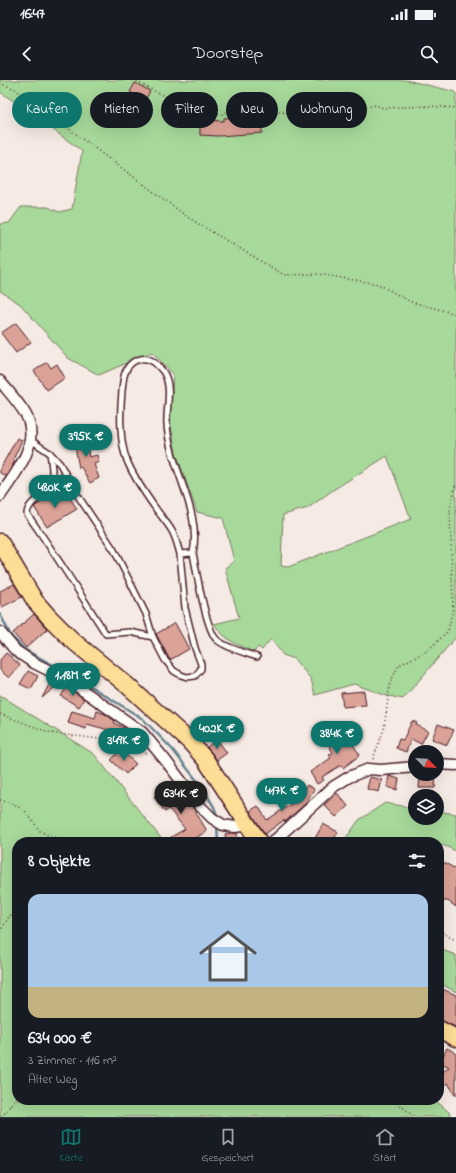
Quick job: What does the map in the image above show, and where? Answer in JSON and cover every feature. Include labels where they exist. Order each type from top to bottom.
[{"type":"main road","points":[[0,542],[35,601],[50,618],[72,640],[128,686],[189,741],[205,759],[256,837]]},
{"type":"main road","points":[[444,1032],[456,1038]]},
{"type":"street","points":[[0,381],[26,415],[30,425],[30,442],[28,452],[0,496]]},
{"type":"street","points":[[0,632],[16,651],[34,663],[68,680],[142,732],[200,806],[212,818],[223,825],[235,827],[246,823]]},
{"type":"street","points":[[444,763],[456,765]]},
{"type":"street","points":[[278,837],[333,787],[349,777],[369,769],[381,770],[408,768]]},
{"type":"lane","points":[[30,442],[35,443],[50,453],[60,464],[76,493],[114,550],[146,614],[153,637],[165,660],[174,671],[190,678],[195,676],[200,672],[202,664],[195,648],[185,608],[180,554],[172,531],[145,495],[127,462],[122,442],[121,406],[123,378],[126,369],[132,362],[139,359],[147,358],[154,362],[165,375],[168,385],[166,416],[168,437],[195,526],[193,553],[209,626],[216,639],[240,652],[257,657]]},
{"type":"lane","points":[[50,453],[52,481],[47,492],[31,504],[27,514],[106,634],[130,632],[153,637]]},
{"type":"lane","points":[[180,554],[193,553]]},
{"type":"path","points":[[133,80],[187,108],[201,112],[222,114],[234,108],[250,105],[278,112],[315,115],[337,114],[376,105],[383,108],[428,106],[456,108]]},
{"type":"path","points":[[0,83],[15,89],[189,218],[284,275],[318,274],[378,284],[411,302],[456,314]]},
{"type":"path","points":[[369,769],[384,729],[390,683],[399,665],[427,651],[448,631],[453,609],[450,510],[456,483]]},
{"type":"path","points":[[0,714],[51,733],[116,741],[136,748],[149,755]]},
{"type":"path","points":[[0,800],[16,805],[26,812],[40,831],[54,837]]},
{"type":"path","points":[[0,932],[10,915],[12,915]]},
{"type":"path","points":[[444,933],[456,940]]},
{"type":"path","points":[[2,1117],[12,1103]]},
{"type":"path","points":[[400,1105],[412,1115],[412,1117]]},
{"type":"green space","points":[[0,80],[406,80],[456,92],[456,637],[403,699],[384,695],[354,684],[315,695],[311,679],[294,659],[283,655],[271,639],[262,650],[258,647],[254,652],[242,647],[222,634],[214,624],[239,618],[225,568],[234,561],[223,518],[197,512],[176,453],[170,421],[173,374],[152,352],[99,375],[68,358],[20,304],[0,291],[0,224],[9,223],[21,207],[48,207],[59,212],[72,209],[82,151],[51,128],[82,128],[82,92],[12,92],[12,100],[0,92]],"holes":[[[387,456],[411,519],[288,567],[281,566],[283,515],[308,508],[333,490]]]},
{"type":"green space","points":[[0,695],[94,754],[160,837],[12,837],[12,1105],[441,1105],[450,1113],[451,1117],[0,1117]]},
{"type":"green space","points":[[385,803],[408,807],[408,825],[444,825],[444,812],[456,814],[456,851],[444,846],[444,837],[347,837],[359,820]]},
{"type":"green space","points":[[444,951],[456,955],[456,992],[445,986]]},
{"type":"building","points":[[135,83],[150,91],[149,92],[130,92]]},
{"type":"building","points":[[224,118],[226,118],[226,128],[262,128],[262,133],[218,136],[200,135],[200,128],[218,128],[218,121],[224,121]]},
{"type":"building","points":[[16,323],[31,342],[16,353],[1,333]]},
{"type":"building","points":[[47,362],[51,368],[57,364],[65,378],[47,390],[34,371]]},
{"type":"building","points":[[77,431],[85,432],[89,457],[97,455],[99,462],[94,464],[99,478],[90,483],[81,467],[79,468],[76,452]]},
{"type":"building","points":[[17,438],[22,440],[13,460],[15,461],[6,476],[0,473],[0,469]]},
{"type":"building","points":[[52,495],[57,502],[68,495],[77,509],[47,527],[34,507]]},
{"type":"building","points":[[14,584],[22,597],[2,607],[0,603],[0,591]]},
{"type":"building","points":[[34,614],[47,629],[26,648],[13,633]]},
{"type":"building","points":[[175,623],[189,649],[170,660],[156,634]]},
{"type":"building","points":[[6,653],[20,665],[9,678],[0,670],[0,660]]},
{"type":"building","points":[[28,671],[38,676],[31,689],[20,684]]},
{"type":"building","points":[[52,679],[60,683],[42,698]]},
{"type":"building","points":[[67,687],[84,699],[79,707],[61,696]]},
{"type":"building","points":[[364,691],[366,705],[343,707],[341,693]]},
{"type":"building","points":[[72,711],[95,718],[97,711],[105,714],[115,721],[114,723],[138,737],[135,745],[114,736],[116,732],[87,724],[86,729],[68,723]]},
{"type":"building","points":[[412,721],[417,723],[416,725],[428,731],[421,744],[411,739],[406,752],[396,748],[399,739],[403,740]]},
{"type":"building","points":[[438,724],[454,730],[447,745],[432,739]]},
{"type":"building","points":[[339,726],[349,732],[347,736],[360,755],[343,768],[341,765],[322,777],[324,780],[317,784],[310,772],[331,758],[329,755],[333,753],[328,744]]},
{"type":"building","points":[[217,739],[227,753],[217,760],[207,747]]},
{"type":"building","points":[[121,750],[136,764],[126,774],[111,760]]},
{"type":"building","points":[[389,776],[399,779],[397,790],[387,787]]},
{"type":"building","points":[[370,777],[382,780],[379,792],[367,789]]},
{"type":"building","points":[[420,781],[436,781],[435,788],[419,788]]},
{"type":"building","points":[[170,785],[185,804],[188,801],[207,831],[197,837],[171,837],[185,829],[169,809],[165,812],[154,797]]},
{"type":"building","points":[[307,785],[314,789],[306,803],[285,822],[284,820],[265,834],[250,811],[258,806],[267,820],[294,802]]},
{"type":"building","points":[[337,793],[348,806],[336,817],[324,805]]},
{"type":"building","points":[[323,824],[338,832],[335,837],[316,837]]},
{"type":"building","points":[[237,833],[237,837],[225,837],[225,834]]},
{"type":"building","points":[[444,863],[456,869],[456,907],[448,901],[444,901]]},
{"type":"building","points":[[444,990],[456,995],[456,1027],[444,1022]]},
{"type":"building","points":[[447,1048],[456,1053],[456,1096],[448,1083],[444,1086],[444,1071],[449,1067],[444,1064],[444,1054]]},
{"type":"waterway","points":[[0,614],[11,636],[24,649],[82,681],[143,719],[172,749],[202,787],[214,807],[218,818]]},
{"type":"waterway","points":[[217,825],[218,837]]}]
